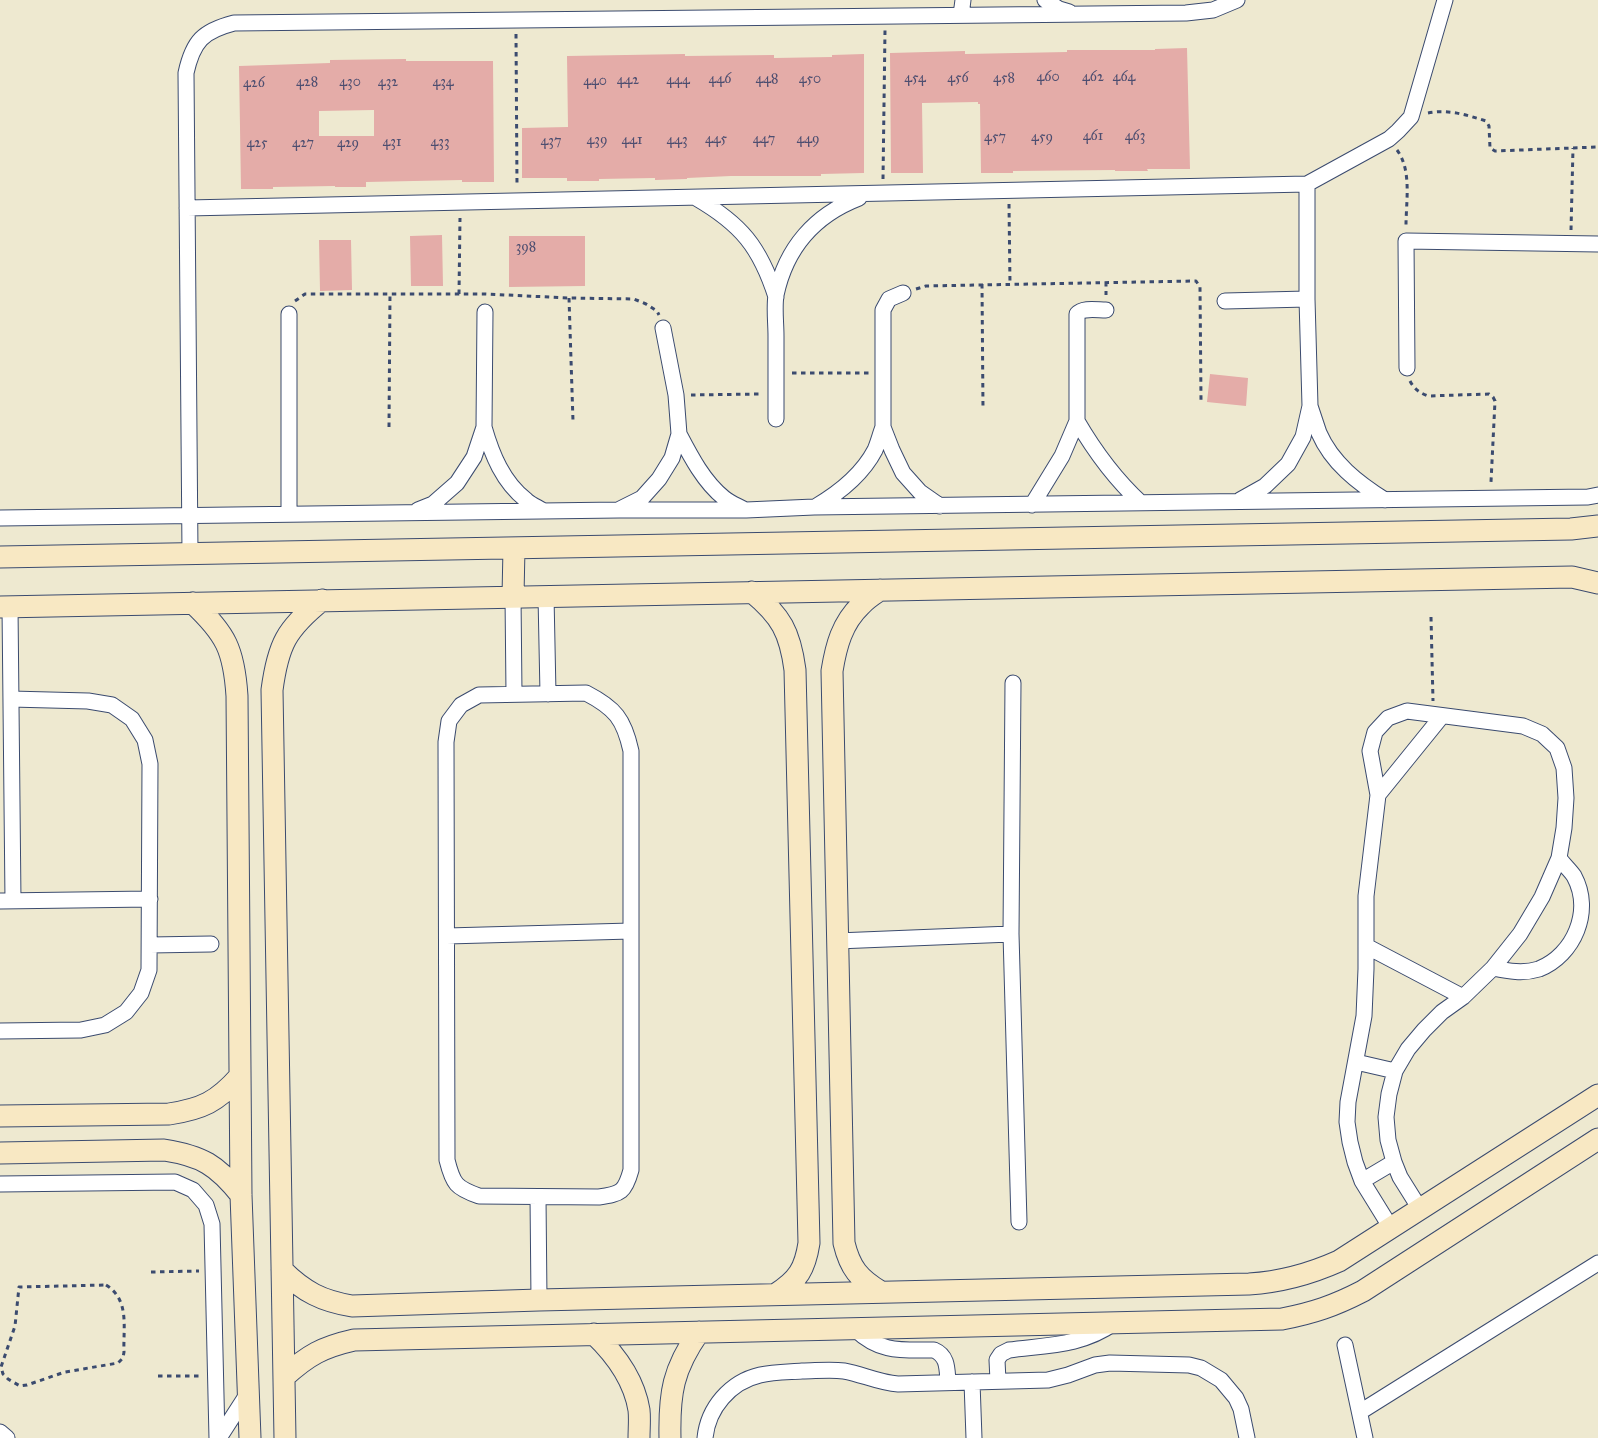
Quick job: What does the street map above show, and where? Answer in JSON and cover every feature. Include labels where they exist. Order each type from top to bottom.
[{"type":"street","points":[[1045,0],[1059,9],[1075,14]]},
{"type":"street","points":[[190,553],[186,73],[190,55],[201,38],[216,28],[234,23],[885,16],[962,8],[1075,14],[1186,13],[1213,10],[1237,0]]},
{"type":"street","points":[[187,208],[1307,184],[1389,139],[1411,117],[1445,0]]},
{"type":"street","points":[[1237,502],[1266,486],[1288,464],[1303,437],[1310,406],[1307,184]]},
{"type":"street","points":[[776,419],[776,297],[784,268],[798,243],[818,221],[842,204],[876,193]]},
{"type":"street","points":[[694,197],[717,210],[738,227],[768,272],[776,297]]},
{"type":"street","points":[[1407,368],[1406,241],[1598,244]]},
{"type":"street","points":[[814,507],[837,494],[858,474],[874,451],[883,427],[883,310],[889,299],[903,293]]},
{"type":"street","points":[[1225,301],[1307,299]]},
{"type":"street","points":[[1032,505],[1062,456],[1077,421],[1077,314],[1084,310],[1106,310]]},
{"type":"street","points":[[485,312],[484,427],[492,455],[507,480],[526,501],[544,511]]},
{"type":"street","points":[[289,314],[289,514]]},
{"type":"street","points":[[619,510],[642,498],[660,479],[672,458],[679,435],[676,395],[663,328]]},
{"type":"street","points":[[1310,406],[1320,435],[1336,461],[1358,483],[1385,500]]},
{"type":"street","points":[[1077,421],[1090,444],[1106,465],[1141,503]]},
{"type":"street","points":[[413,513],[433,504],[457,483],[474,457],[484,427]]},
{"type":"street","points":[[883,427],[903,473],[920,492],[940,506]]},
{"type":"street","points":[[679,435],[707,480],[724,498],[746,510]]},
{"type":"street","points":[[0,518],[746,510],[814,507],[1588,497],[1598,495]]},
{"type":"street","points":[[0,557],[1571,530],[1598,526]]},
{"type":"street","points":[[514,548],[514,694]]},
{"type":"street","points":[[150,899],[6,901],[11,699],[5,607],[1572,577],[1598,583]]},
{"type":"street","points":[[880,590],[861,604],[846,624],[836,646],[832,671],[844,1243],[848,1258],[856,1272],[867,1284],[882,1292]]},
{"type":"street","points":[[752,592],[770,607],[783,626],[792,647],[795,670],[809,1244],[807,1259],[800,1274],[789,1286],[776,1294]]},
{"type":"street","points":[[546,596],[548,694]]},
{"type":"street","points":[[285,1438],[272,690],[275,664],[285,639],[301,617],[322,600]]},
{"type":"street","points":[[193,603],[212,622],[227,644],[235,669],[237,696],[241,1195],[250,1438]]},
{"type":"street","points":[[1012,683],[1011,934],[1019,1222]]},
{"type":"street","points":[[586,693],[603,702],[617,715],[627,732],[631,751],[631,1170],[627,1185],[615,1195],[599,1197],[479,1196],[463,1190],[451,1177],[447,1160],[446,742],[449,722],[461,705],[479,694],[548,694],[586,693]]},
{"type":"street","points":[[0,1031],[81,1030],[105,1025],[126,1012],[141,993],[150,970],[150,764],[146,740],[132,719],[112,705],[88,701],[11,699]]},
{"type":"street","points":[[1391,1228],[1362,1181],[1355,1162],[1347,1122],[1351,1082],[1364,1016],[1366,896],[1378,795],[1370,751],[1375,732],[1388,718],[1407,711],[1523,726],[1542,734],[1557,748],[1564,768],[1566,798],[1559,858],[1520,934],[1493,968],[1424,1030],[1408,1049],[1395,1071],[1386,1116],[1388,1140],[1400,1177],[1420,1209]]},
{"type":"street","points":[[1378,795],[1438,715]]},
{"type":"street","points":[[1493,968],[1515,973],[1538,969],[1558,958],[1573,941],[1581,920],[1581,897],[1574,876],[1559,858]]},
{"type":"street","points":[[447,936],[631,931]]},
{"type":"street","points":[[837,941],[1011,934]]},
{"type":"street","points":[[150,945],[211,944]]},
{"type":"street","points":[[1366,946],[1463,997]]},
{"type":"street","points":[[1356,1062],[1395,1071]]},
{"type":"street","points":[[0,1116],[169,1114],[189,1111],[209,1104],[226,1092],[240,1076]]},
{"type":"street","points":[[282,1270],[296,1284],[314,1295],[333,1303],[352,1306],[776,1294],[1237,1285],[1272,1282],[1306,1274],[1339,1262],[1598,1095]]},
{"type":"street","points":[[284,1377],[316,1352],[335,1344],[354,1340],[1282,1319],[1310,1313],[1363,1292],[1598,1140]]},
{"type":"street","points":[[0,1153],[164,1150],[187,1154],[208,1163],[226,1177],[241,1195]]},
{"type":"street","points":[[1362,1181],[1394,1162]]},
{"type":"street","points":[[0,1184],[175,1182],[193,1190],[206,1205],[212,1224],[218,1438]]},
{"type":"street","points":[[538,1197],[539,1300]]},
{"type":"street","points":[[1360,1412],[1598,1263]]},
{"type":"street","points":[[998,1381],[997,1360],[1005,1351],[1083,1340],[1114,1323]]},
{"type":"street","points":[[855,1329],[871,1342],[883,1347],[895,1350],[934,1350],[938,1352],[946,1362],[948,1383]]},
{"type":"street","points":[[670,1438],[672,1390],[682,1360],[699,1332]]},
{"type":"street","points":[[594,1334],[618,1359],[633,1388],[639,1410],[639,1438]]},
{"type":"street","points":[[1345,1345],[1365,1438]]},
{"type":"street","points":[[705,1438],[711,1416],[721,1399],[738,1384],[760,1375],[834,1370],[855,1373],[887,1383],[948,1383],[1058,1378],[1110,1362],[1189,1365],[1211,1373],[1230,1388],[1236,1398],[1241,1409],[1247,1438]]},
{"type":"street","points":[[972,1382],[974,1438]]},
{"type":"street","points":[[218,1438],[248,1393]]},
{"type":"street","points":[[0,1432],[7,1438]]},
{"type":"path","points":[[876,193],[885,16]]},
{"type":"path","points":[[516,20],[517,201]]},
{"type":"path","points":[[1411,117],[1436,112],[1461,113],[1486,121],[1489,126],[1490,148],[1495,151],[1598,147]]},
{"type":"path","points":[[1389,139],[1402,157],[1407,178],[1406,241]]},
{"type":"path","points":[[1571,243],[1573,148]]},
{"type":"path","points":[[1009,190],[1010,284]]},
{"type":"path","points":[[459,294],[460,202]]},
{"type":"path","points":[[982,284],[983,409]]},
{"type":"path","points":[[389,427],[390,294]]},
{"type":"path","points":[[569,298],[573,421]]},
{"type":"path","points":[[1407,368],[1410,382],[1415,389],[1428,396],[1489,394],[1494,399],[1491,498]]},
{"type":"path","points":[[776,374],[883,373]]},
{"type":"path","points":[[676,395],[776,394]]},
{"type":"path","points":[[1431,617],[1438,715]]},
{"type":"path","points":[[151,1272],[213,1270]]},
{"type":"path","points":[[106,1285],[119,1297],[123,1306],[124,1352],[123,1358],[118,1363],[64,1372],[20,1386],[1,1375],[1,1367],[15,1326],[19,1287],[106,1285]]},
{"type":"path","points":[[158,1376],[216,1376]]},
{"type":"building","points":[[1187,48],[1190,169],[981,173],[980,104],[978,102],[922,103],[923,173],[891,173],[890,53],[965,51],[965,54]]},
{"type":"building","points":[[685,54],[685,56],[774,55],[774,58],[864,54],[864,173],[655,180],[655,178],[599,179],[599,181],[522,178],[522,128],[568,127],[567,56]]},
{"type":"building","points":[[330,60],[493,61],[494,182],[462,182],[462,180],[366,182],[366,187],[241,189],[239,66],[330,63]],"holes":[[[374,110],[374,136],[319,136],[319,111]]]},
{"type":"building","points":[[442,235],[443,286],[411,286],[410,236]]},
{"type":"building","points":[[509,236],[585,236],[585,286],[509,287]]},
{"type":"building","points":[[319,240],[351,240],[352,290],[320,291]]},
{"type":"building","points":[[1210,374],[1248,378],[1246,406],[1207,402]]}]
